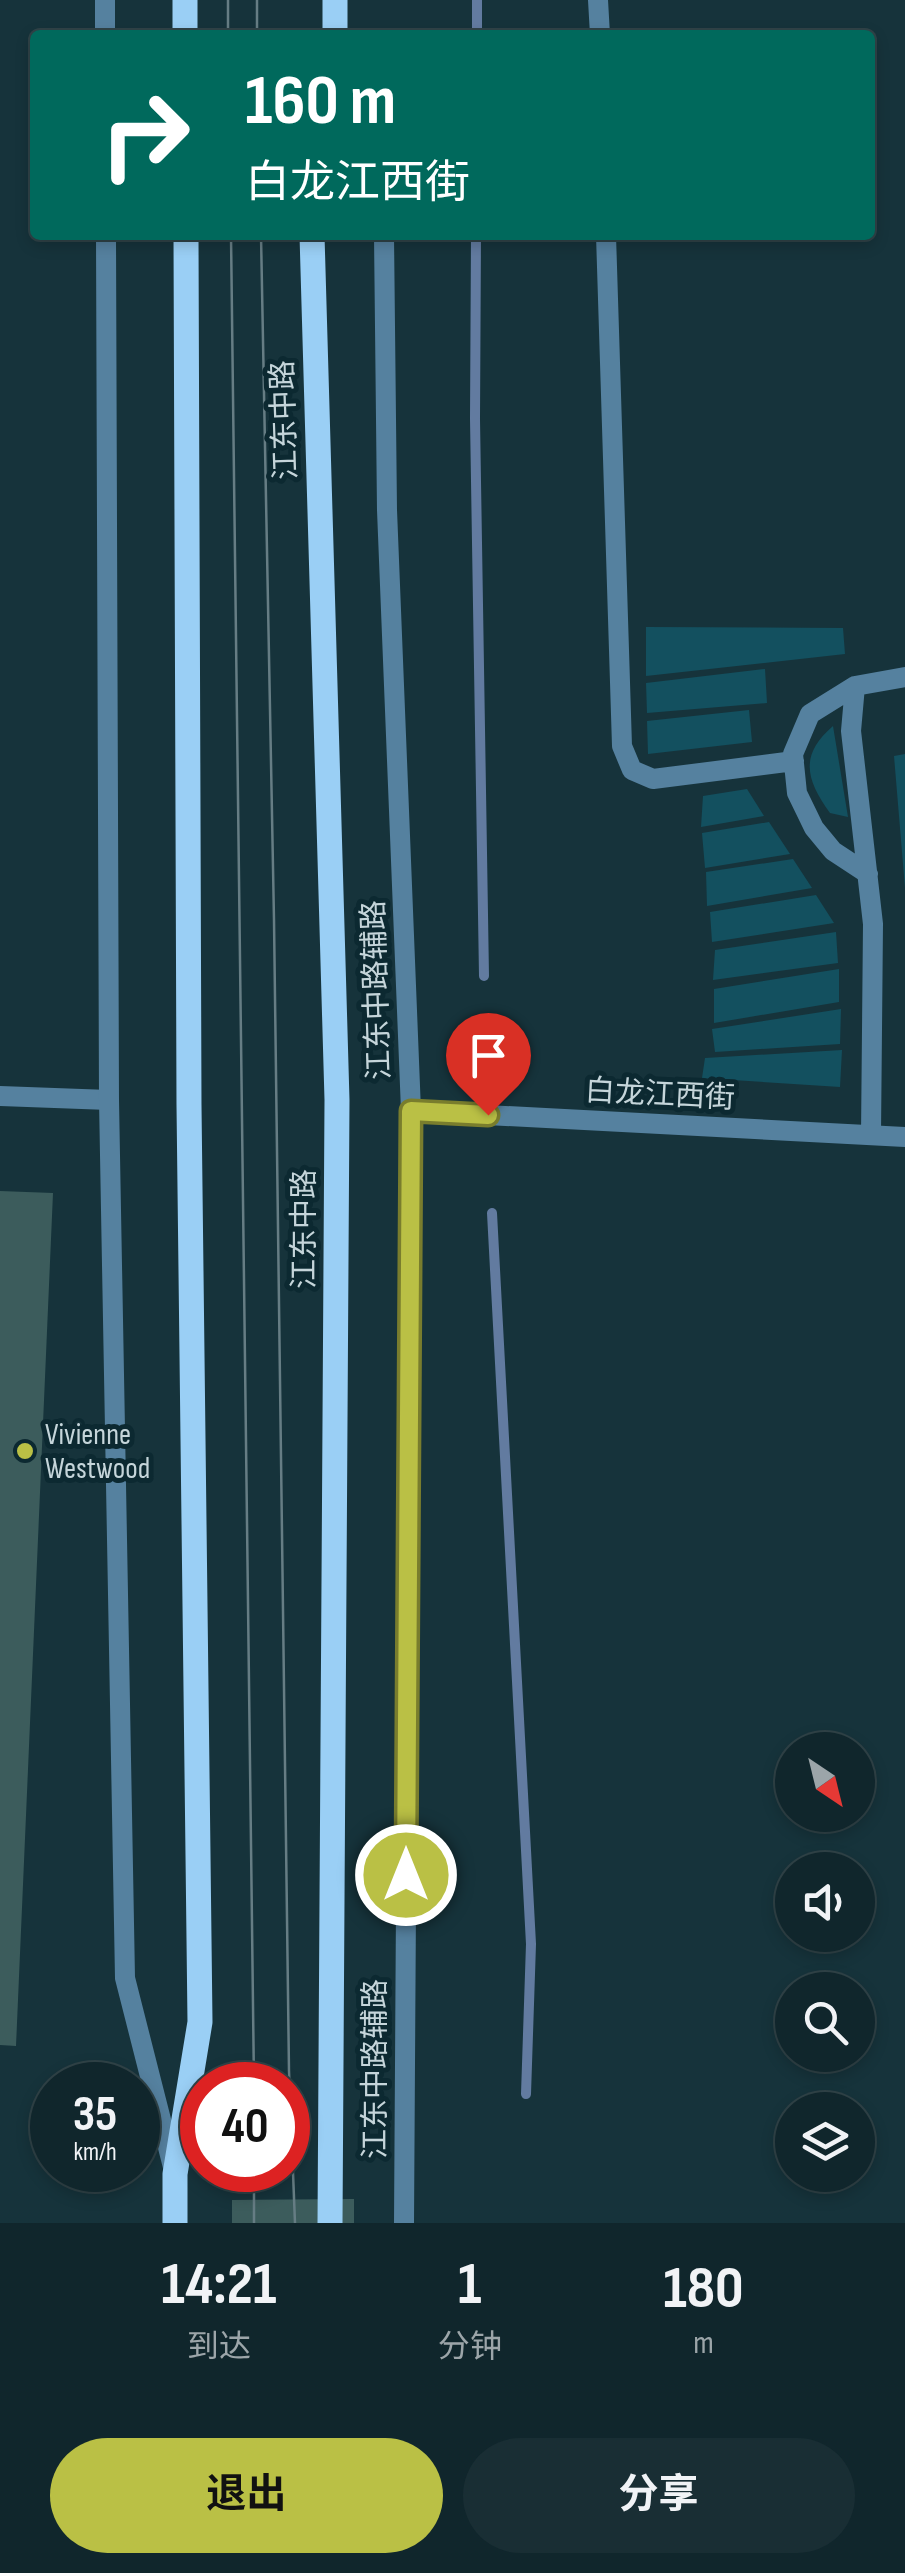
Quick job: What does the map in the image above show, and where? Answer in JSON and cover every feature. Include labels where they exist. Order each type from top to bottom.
[{"type":"main road","points":[[185,0],[185,30]]},
{"type":"main road","points":[[335,0],[335,30]]},
{"type":"main road","points":[[175,2223],[175,2174],[200,2022],[189,1105],[186,240]]},
{"type":"main road","name":"江东中路","points":[[312,240],[337,1100],[330,2223]]},
{"type":"street","points":[[104,0],[105,30]]},
{"type":"street","points":[[598,0],[600,30]]},
{"type":"street","points":[[106,240],[109,1100],[126,1978],[175,2174]]},
{"type":"street","name":"江东中路辅路","points":[[384,240],[387,510],[411,1111],[404,2223]]},
{"type":"street","points":[[606,240],[622,746],[632,770],[653,779],[794,761]]},
{"type":"street","points":[[868,874],[833,851],[814,828],[796,794],[793,754],[810,714],[855,686],[905,677]]},
{"type":"street","points":[[855,686],[851,731],[873,924],[871,1135]]},
{"type":"street","points":[[0,1096],[109,1100]]},
{"type":"street","name":"白龙江西街","points":[[411,1111],[905,1136]]},
{"type":"shaded area","points":[[646,627],[843,628],[845,654],[646,676]]},
{"type":"shaded area","points":[[765,669],[767,703],[647,713],[646,683]]},
{"type":"shaded area","points":[[749,710],[752,742],[648,754],[647,721]]},
{"type":"shaded area","points":[[833,726],[848,817],[830,813],[811,779],[815,747]]},
{"type":"shaded area","points":[[905,754],[905,888],[894,756]]},
{"type":"shaded area","points":[[747,789],[764,816],[701,827],[703,796]]},
{"type":"shaded area","points":[[769,822],[790,854],[705,868],[702,833]]},
{"type":"shaded area","points":[[793,859],[812,888],[707,906],[706,872]]},
{"type":"shaded area","points":[[816,895],[834,923],[712,942],[710,912]]},
{"type":"shaded area","points":[[836,932],[838,963],[713,980],[715,950]]},
{"type":"shaded area","points":[[839,969],[839,1002],[714,1023],[714,989]]},
{"type":"shaded area","points":[[841,1009],[840,1044],[715,1052],[712,1029]]},
{"type":"shaded area","points":[[842,1050],[840,1087],[702,1078],[705,1058]]},
{"type":"building","points":[[0,1191],[53,1193],[16,2046],[0,2045]]},
{"type":"building","points":[[354,2199],[354,2223],[232,2223],[232,2200]]},
{"type":"waterway","points":[[477,0],[477,30]]},
{"type":"waterway","points":[[476,240],[484,976]]},
{"type":"waterway","points":[[492,1213],[531,1944],[526,2094]]},
{"type":"tram line","points":[[228,0],[228,30]]},
{"type":"tram line","points":[[257,0],[257,30]]},
{"type":"tram line","points":[[231,240],[254,2062]]},
{"type":"tram line","points":[[261,240],[289,2071],[295,2223]]},
{"type":"tram line","points":[[254,2192],[254,2223]]},
{"type":"place","name":"Vivienne Westwood","points":[[25,1451]]},
{"type":"route","points":[[406,1875],[411,1111],[488,1115]]}]
